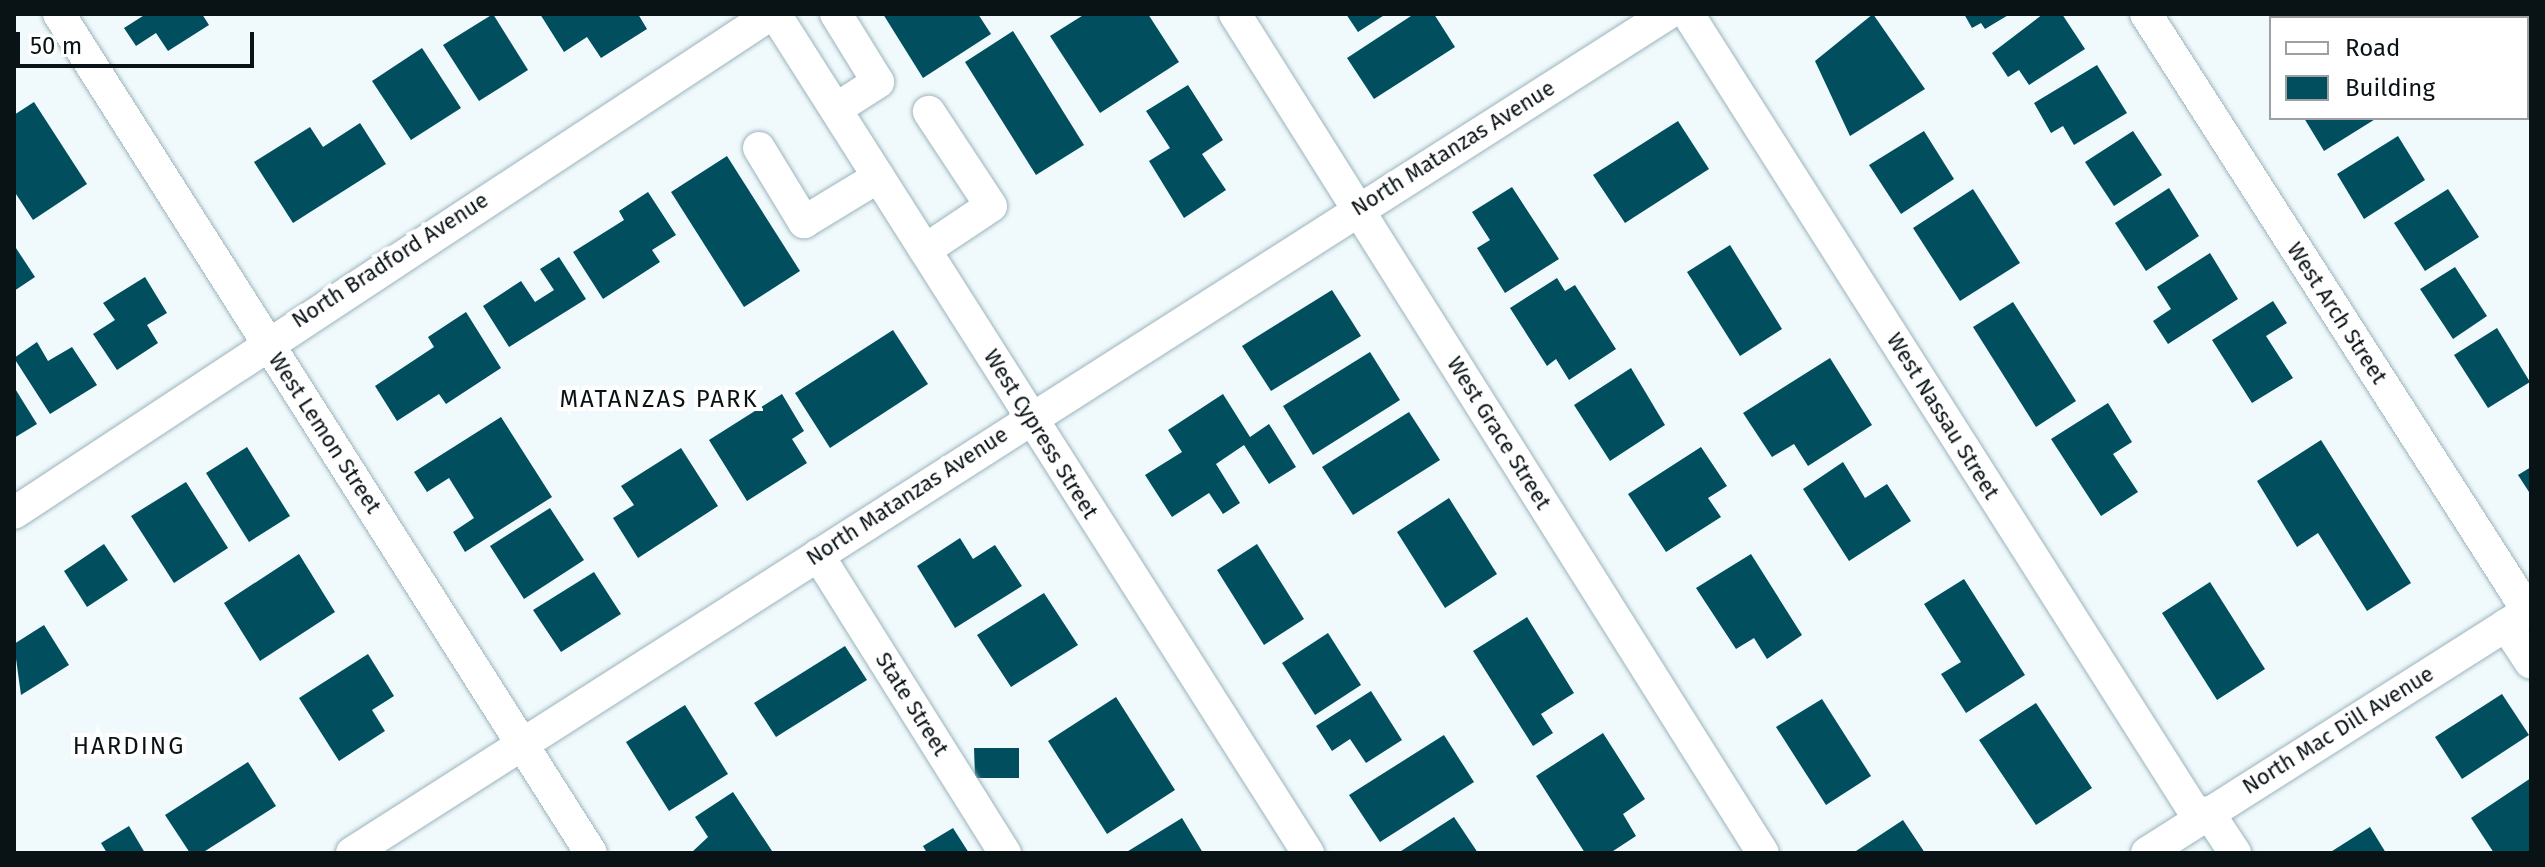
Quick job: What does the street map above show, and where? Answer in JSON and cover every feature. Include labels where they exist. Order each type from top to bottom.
[{"type":"street","name":"West Lemon Street","points":[[59,14],[591,853]]},
{"type":"street","name":"North Bradford Avenue","points":[[14,513],[773,14]]},
{"type":"street","name":"West Cypress Street","points":[[773,14],[1308,853]]},
{"type":"street","points":[[836,14],[878,82],[836,109]]},
{"type":"street","name":"West Grace Street","points":[[1235,14],[1763,853]]},
{"type":"street","name":"North Matanzas Avenue","points":[[352,853],[818,555],[1029,415],[1667,14]]},
{"type":"street","name":"West Nassau Street","points":[[1688,14],[2203,815],[2235,853]]},
{"type":"street","name":"West Arch Street","points":[[2146,14],[2522,615],[2531,663]]},
{"type":"street","points":[[925,250],[991,206],[929,112]]},
{"type":"street","points":[[759,148],[804,222],[878,177]]},
{"type":"street","name":"State Street","points":[[818,555],[1005,853]]},
{"type":"street","name":"North Mac Dill Avenue","points":[[2147,853],[2522,615]]},
{"type":"building","points":[[146,14],[202,14],[209,25],[168,51],[156,33],[136,46],[124,28]]},
{"type":"building","points":[[493,14],[528,70],[479,101],[443,45]]},
{"type":"building","points":[[540,14],[638,14],[647,29],[601,58],[587,37],[564,52]]},
{"type":"building","points":[[883,14],[978,14],[991,34],[923,78]]},
{"type":"building","points":[[1085,14],[1148,14],[1179,62],[1100,113],[1050,36]]},
{"type":"building","points":[[1346,14],[1386,14],[1358,32]]},
{"type":"building","points":[[1414,14],[1434,14],[1455,47],[1374,99],[1347,58]]},
{"type":"building","points":[[1873,14],[1925,89],[1850,136],[1815,61]]},
{"type":"building","points":[[1964,14],[2010,14],[1985,29],[1981,23],[1972,28]]},
{"type":"building","points":[[2043,14],[2062,14],[2085,49],[2029,85],[2019,70],[2008,77],[1992,53]]},
{"type":"building","points":[[2333,14],[2334,16],[2277,16]]},
{"type":"building","points":[[1013,31],[1084,145],[1036,175],[965,62]]},
{"type":"building","points":[[2531,33],[2529,114],[2529,34]]},
{"type":"building","points":[[422,48],[461,108],[411,140],[372,81]]},
{"type":"building","points":[[2097,65],[2127,113],[2074,145],[2063,126],[2051,133],[2034,103]]},
{"type":"building","points":[[1188,85],[1223,140],[1202,154],[1226,190],[1184,218],[1149,161],[1170,148],[1146,111]]},
{"type":"building","points":[[34,102],[87,184],[33,220],[14,191],[14,115]]},
{"type":"building","points":[[2305,120],[2374,120],[2324,151]]},
{"type":"building","points":[[1678,121],[1709,169],[1625,223],[1593,175]]},
{"type":"building","points":[[360,123],[386,164],[293,223],[254,162],[310,127],[323,147]]},
{"type":"building","points":[[1924,131],[1954,179],[1901,214],[1869,165]]},
{"type":"building","points":[[2133,131],[2162,175],[2114,206],[2085,162]]},
{"type":"building","points":[[2398,136],[2425,180],[2364,219],[2337,174]]},
{"type":"building","points":[[727,156],[800,271],[744,307],[671,192]]},
{"type":"building","points":[[1512,187],[1559,259],[1505,293],[1477,248],[1490,240],[1472,212]]},
{"type":"building","points":[[2169,188],[2199,236],[2146,271],[2115,223]]},
{"type":"building","points":[[1973,189],[2020,263],[1960,301],[1913,228]]},
{"type":"building","points":[[2448,189],[2479,237],[2425,271],[2394,223]]},
{"type":"building","points":[[648,192],[676,235],[652,250],[660,262],[603,299],[573,252],[624,220],[619,211]]},
{"type":"building","points":[[14,245],[35,277],[14,291]]},
{"type":"building","points":[[1730,245],[1782,329],[1740,356],[1687,272]]},
{"type":"building","points":[[2210,253],[2238,299],[2168,344],[2153,321],[2171,309],[2157,287]]},
{"type":"building","points":[[559,257],[586,299],[509,347],[483,306],[521,281],[535,302],[554,290],[540,269]]},
{"type":"building","points":[[2455,267],[2487,316],[2453,339],[2420,289]]},
{"type":"building","points":[[145,277],[167,313],[147,325],[158,343],[117,370],[93,334],[115,320],[103,303]]},
{"type":"building","points":[[1557,278],[1565,291],[1575,285],[1616,349],[1569,380],[1556,359],[1547,366],[1510,308]]},
{"type":"building","points":[[1332,290],[1361,336],[1271,391],[1242,346]]},
{"type":"building","points":[[2273,301],[2287,323],[2266,336],[2293,378],[2252,403],[2212,340]]},
{"type":"building","points":[[2013,302],[2076,401],[2036,427],[1973,327]]},
{"type":"building","points":[[466,312],[501,368],[446,404],[439,394],[397,421],[375,386],[434,347],[428,337]]},
{"type":"building","points":[[2497,328],[2530,382],[2488,408],[2454,355]]},
{"type":"building","points":[[893,330],[928,384],[830,448],[795,393]]},
{"type":"building","points":[[37,342],[48,361],[72,347],[97,385],[50,414],[14,358]]},
{"type":"building","points":[[1370,352],[1400,400],[1313,455],[1283,406]]},
{"type":"building","points":[[1830,358],[1872,425],[1808,466],[1794,444],[1772,457],[1743,413]]},
{"type":"building","points":[[1631,368],[1665,425],[1610,461],[1574,405]]},
{"type":"building","points":[[14,387],[37,424],[14,438]]},
{"type":"building","points":[[782,394],[804,431],[792,439],[807,463],[747,501],[709,440]]},
{"type":"building","points":[[1223,394],[1250,437],[1269,424],[1296,467],[1269,484],[1244,445],[1216,464],[1240,503],[1223,514],[1209,493],[1172,517],[1145,475],[1182,452],[1168,430]]},
{"type":"building","points":[[2108,403],[2132,442],[2113,454],[2138,492],[2101,516],[2051,439]]},
{"type":"building","points":[[1409,412],[1440,460],[1353,515],[1322,467]]},
{"type":"building","points":[[501,417],[552,497],[465,552],[453,532],[474,518],[449,478],[427,492],[414,472]]},
{"type":"building","points":[[2321,440],[2411,583],[2367,611],[2318,533],[2297,547],[2257,481]]},
{"type":"building","points":[[247,447],[290,516],[249,542],[206,473]]},
{"type":"building","points":[[1701,447],[1727,486],[1708,498],[1721,517],[1666,552],[1628,494]]},
{"type":"building","points":[[681,448],[718,506],[638,558],[613,518],[634,505],[621,486]]},
{"type":"building","points":[[1843,462],[1865,498],[1887,484],[1911,521],[1849,561],[1803,489]]},
{"type":"building","points":[[2531,467],[2531,495],[2518,475]]},
{"type":"building","points":[[186,482],[228,548],[174,583],[131,516]]},
{"type":"building","points":[[1449,498],[1497,574],[1445,608],[1397,532]]},
{"type":"building","points":[[550,508],[584,560],[524,599],[490,546]]},
{"type":"building","points":[[960,538],[973,559],[995,545],[1022,586],[955,628],[917,566]]},
{"type":"building","points":[[104,544],[128,580],[87,607],[64,571]]},
{"type":"building","points":[[1257,544],[1304,619],[1264,645],[1217,570]]},
{"type":"building","points":[[299,554],[335,612],[260,661],[224,603]]},
{"type":"building","points":[[1751,554],[1802,635],[1767,659],[1754,638],[1736,649],[1696,588]]},
{"type":"building","points":[[594,572],[621,614],[561,652],[533,610]]},
{"type":"building","points":[[1964,579],[2025,675],[1966,713],[1941,674],[1961,662],[1924,604]]},
{"type":"building","points":[[2210,582],[2265,669],[2217,700],[2162,613]]},
{"type":"building","points":[[1044,593],[1078,645],[1011,687],[977,635]]},
{"type":"building","points":[[1527,617],[1574,693],[1541,714],[1553,733],[1533,746],[1473,651]]},
{"type":"building","points":[[44,625],[69,665],[21,695],[14,644]]},
{"type":"building","points":[[1328,633],[1361,685],[1315,715],[1282,663]]},
{"type":"building","points":[[845,646],[867,680],[776,737],[754,703]]},
{"type":"building","points":[[368,654],[394,696],[372,710],[385,731],[339,761],[299,698]]},
{"type":"building","points":[[1371,691],[1402,740],[1366,763],[1350,739],[1332,751],[1316,726]]},
{"type":"building","points":[[2502,694],[2529,735],[2462,779],[2435,737]]},
{"type":"building","points":[[1116,697],[1175,790],[1107,834],[1048,741]]},
{"type":"building","points":[[1822,699],[1871,776],[1826,805],[1776,727]]},
{"type":"building","points":[[2036,703],[2092,788],[2036,825],[1979,740]]},
{"type":"building","points":[[685,705],[728,774],[669,811],[626,742]]},
{"type":"building","points":[[1603,733],[1645,799],[1623,814],[1636,836],[1610,853],[1585,853],[1536,776]]},
{"type":"building","points":[[1444,735],[1474,782],[1380,842],[1349,795]]},
{"type":"building","points":[[974,748],[1019,748],[1019,778],[975,778]]},
{"type":"building","points":[[248,762],[276,806],[202,853],[190,853],[165,815]]},
{"type":"building","points":[[2531,778],[2531,853],[2494,853],[2471,818]]},
{"type":"building","points":[[733,792],[772,851],[691,853],[708,837],[695,817]]},
{"type":"building","points":[[1454,817],[1478,853],[1398,853]]},
{"type":"building","points":[[1182,818],[1203,853],[1125,853]]},
{"type":"building","points":[[1903,820],[1925,853],[1853,853]]},
{"type":"building","points":[[129,826],[145,853],[107,853],[101,843]]},
{"type":"building","points":[[2370,827],[2386,853],[2329,853]]},
{"type":"building","points":[[953,828],[969,853],[927,853],[923,846]]},
{"type":"district","name":"MATANZAS PARK","points":[[659,400]]},
{"type":"district","name":"HARDING","points":[[129,747]]}]
